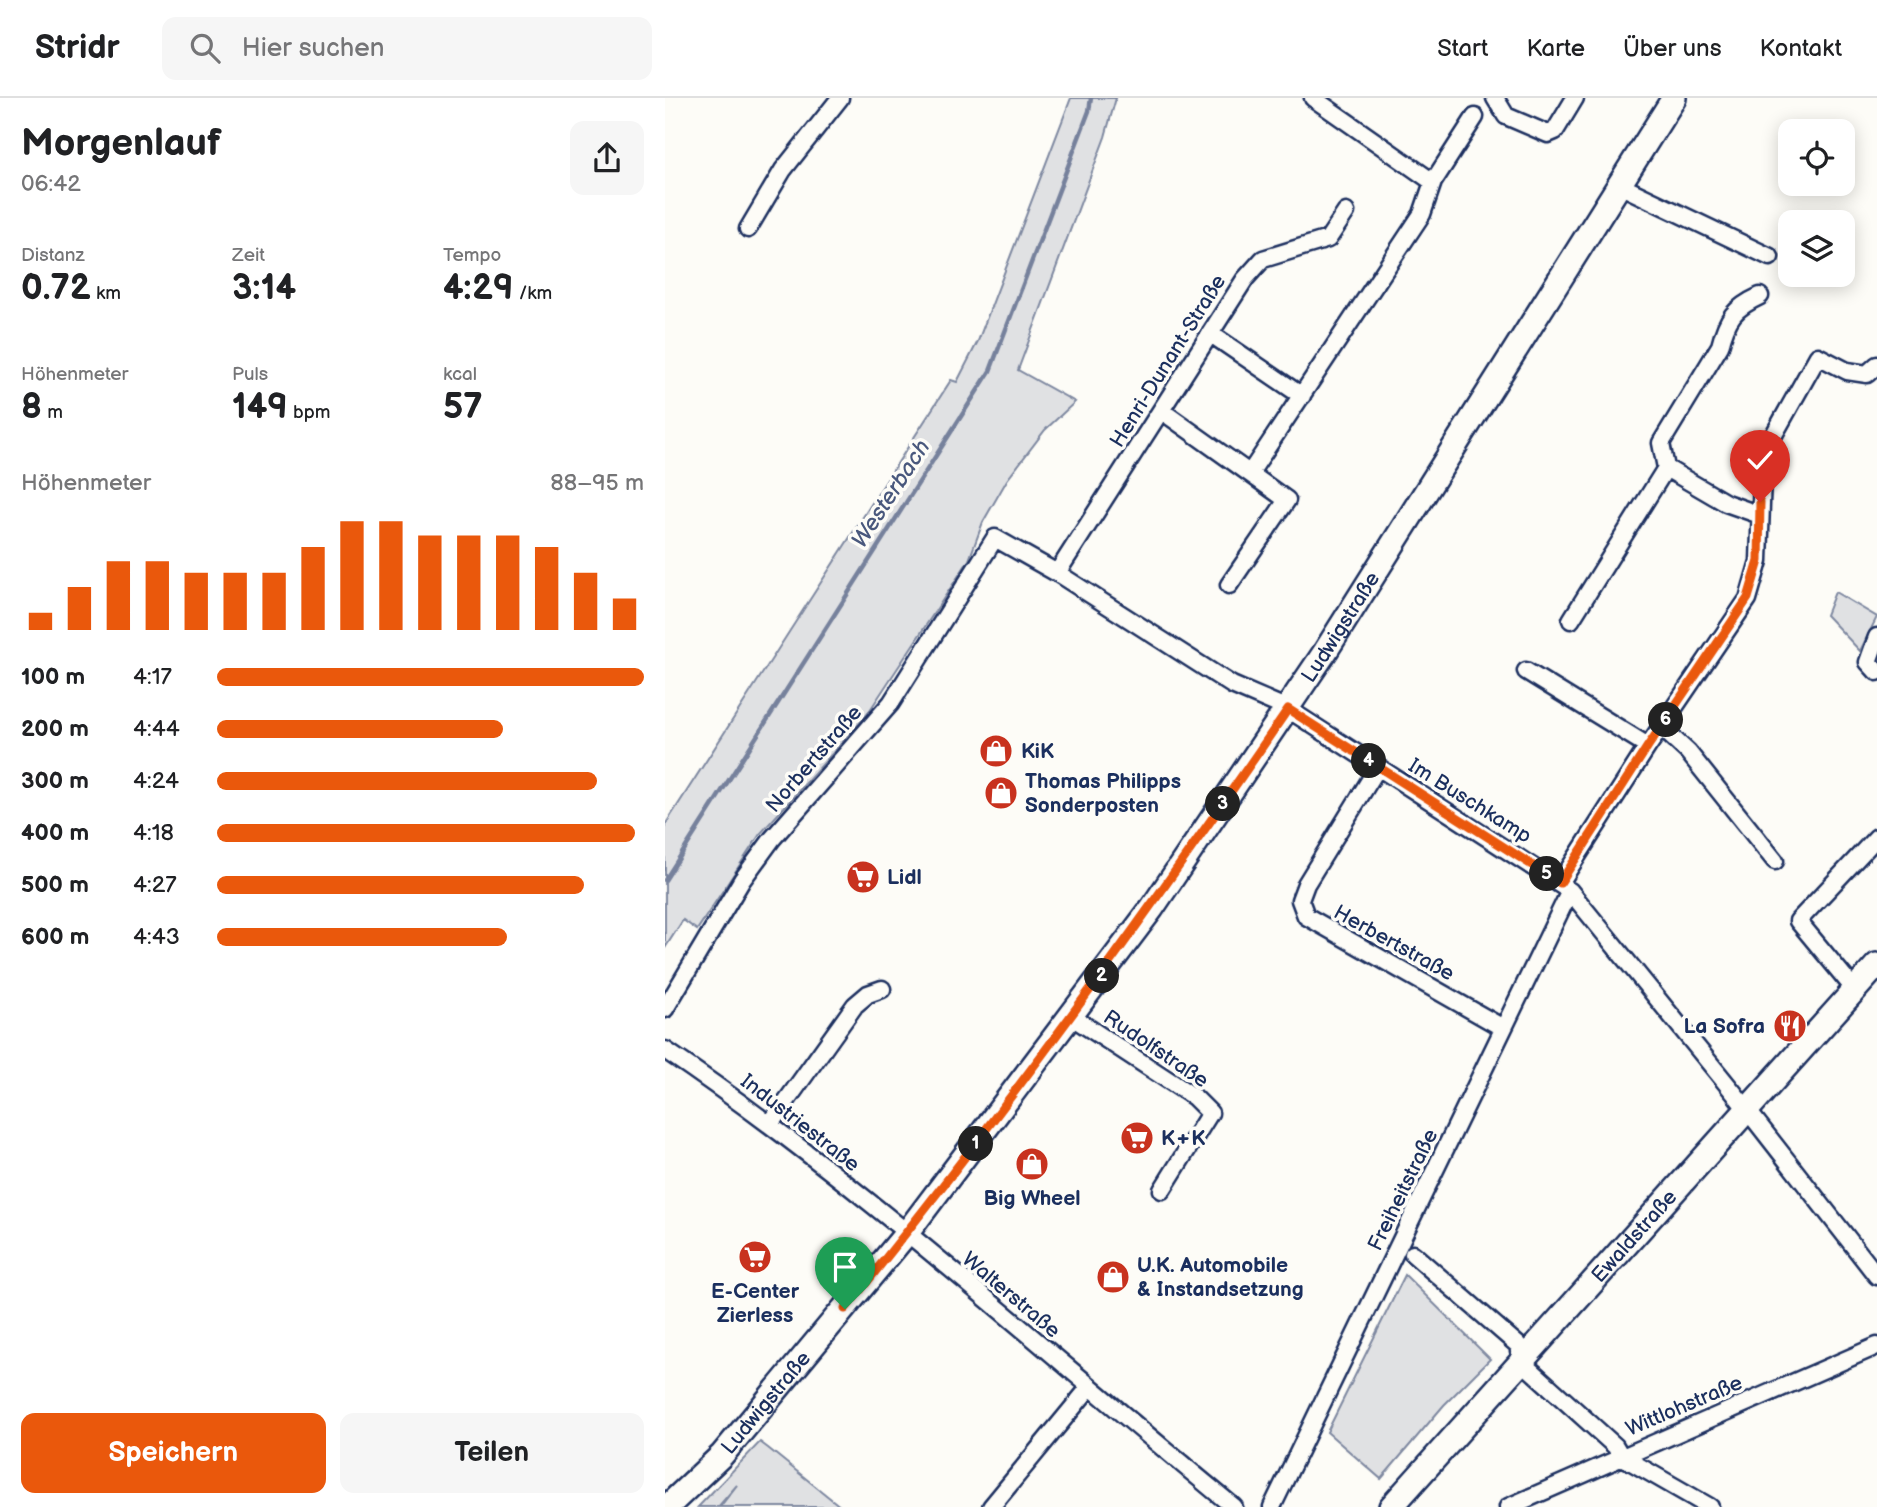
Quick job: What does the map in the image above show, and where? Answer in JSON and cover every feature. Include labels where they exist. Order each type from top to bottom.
[{"type":"main road","name":"Ludwigstraße","points":[[667,1507],[722,1455],[906,1234],[1152,908],[1288,709],[1617,184],[1674,98]]},
{"type":"main road","name":"Ewaldstraße","points":[[1396,1505],[1521,1361],[1877,965]]},
{"type":"street","points":[[748,229],[783,170],[840,98]]},
{"type":"street","points":[[1313,98],[1433,181]]},
{"type":"street","points":[[1495,98],[1506,116],[1548,134],[1555,131],[1575,98]]},
{"type":"street","points":[[1250,473],[1422,214],[1433,181],[1475,117]]},
{"type":"street","points":[[1617,184],[1770,257]]},
{"type":"street","name":"Henri-Dunant-Straße","points":[[1057,573],[1245,279],[1263,259],[1328,239],[1346,212]]},
{"type":"street","points":[[1571,620],[1666,468],[1661,443],[1720,346],[1724,331],[1739,305],[1761,296]]},
{"type":"street","points":[[1210,334],[1302,396]]},
{"type":"street","name":"Freiheitstraße","points":[[1272,1507],[1481,1080],[1565,887],[1648,746],[1748,598],[1759,561],[1760,515],[1767,447],[1818,356],[1846,371],[1867,374],[1877,365]]},
{"type":"street","points":[[1162,411],[1287,500],[1229,584]]},
{"type":"street","points":[[1666,468],[1725,503],[1760,515]]},
{"type":"street","name":"Im Buschkamp","points":[[995,538],[1057,573],[1231,685],[1288,709],[1565,887],[1747,1110],[1877,1276]]},
{"type":"street","name":"Norbertstraße","points":[[665,1009],[742,880],[772,839],[891,703],[995,538]]},
{"type":"street","points":[[1877,637],[1868,662],[1877,671]]},
{"type":"street","points":[[1526,671],[1648,746]]},
{"type":"street","points":[[1661,727],[1688,752],[1775,861]]},
{"type":"street","name":"Herbertstraße","points":[[1378,767],[1306,884],[1300,900],[1306,915],[1321,927],[1503,1028]]},
{"type":"street","points":[[1854,990],[1793,914],[1877,837]]},
{"type":"street","points":[[770,1124],[855,1005],[867,994],[882,989]]},
{"type":"street","name":"Rudolfstraße","points":[[1072,1017],[1194,1097],[1210,1113],[1162,1190]]},
{"type":"street","name":"Industriestraße","points":[[665,1050],[770,1124],[906,1234]]},
{"type":"street","name":"Walterstraße","points":[[906,1234],[1234,1507]]},
{"type":"street","points":[[1413,1254],[1518,1345],[1521,1361],[1615,1446],[1621,1456],[1710,1507]]},
{"type":"street","name":"Wittlohstraße","points":[[1508,1507],[1877,1346]]},
{"type":"street","points":[[991,1507],[1089,1388]]},
{"type":"shaded area","points":[[1071,98],[1116,98],[1105,137],[1018,370],[1075,402],[1045,430],[1007,480],[983,522],[969,560],[866,716],[760,834],[697,930],[683,920],[665,948],[665,825],[951,380],[957,382],[978,341]]},
{"type":"shaded area","points":[[1835,592],[1877,617],[1860,651],[1826,615]]},
{"type":"shaded area","points":[[1405,1275],[1490,1359],[1444,1405],[1381,1479],[1327,1432]]},
{"type":"shaded area","points":[[760,1442],[841,1507],[720,1507],[737,1485],[718,1507],[698,1507]]},
{"type":"waterway","name":"Westerbach","points":[[665,880],[990,371],[1089,111],[1091,98]]},
{"type":"place","name":"KiK","points":[[996,751]]},
{"type":"place","name":"Thomas Philipps Sonderposten","points":[[1001,793]]},
{"type":"place","name":"Lidl","points":[[863,877]]},
{"type":"place","name":"La Sofra","points":[[1790,1026]]},
{"type":"place","name":"K+K","points":[[1137,1138]]},
{"type":"place","name":"Big Wheel","points":[[1032,1164]]},
{"type":"place","name":"E-Center Zierless","points":[[755,1257]]},
{"type":"place","name":"U.K. Automobile & Instandsetzung","points":[[1113,1277]]},
{"type":"route","points":[[845,1309],[906,1234],[1065,1026],[1152,908],[1288,709],[1560,883],[1748,598],[1759,561],[1760,502]]}]
